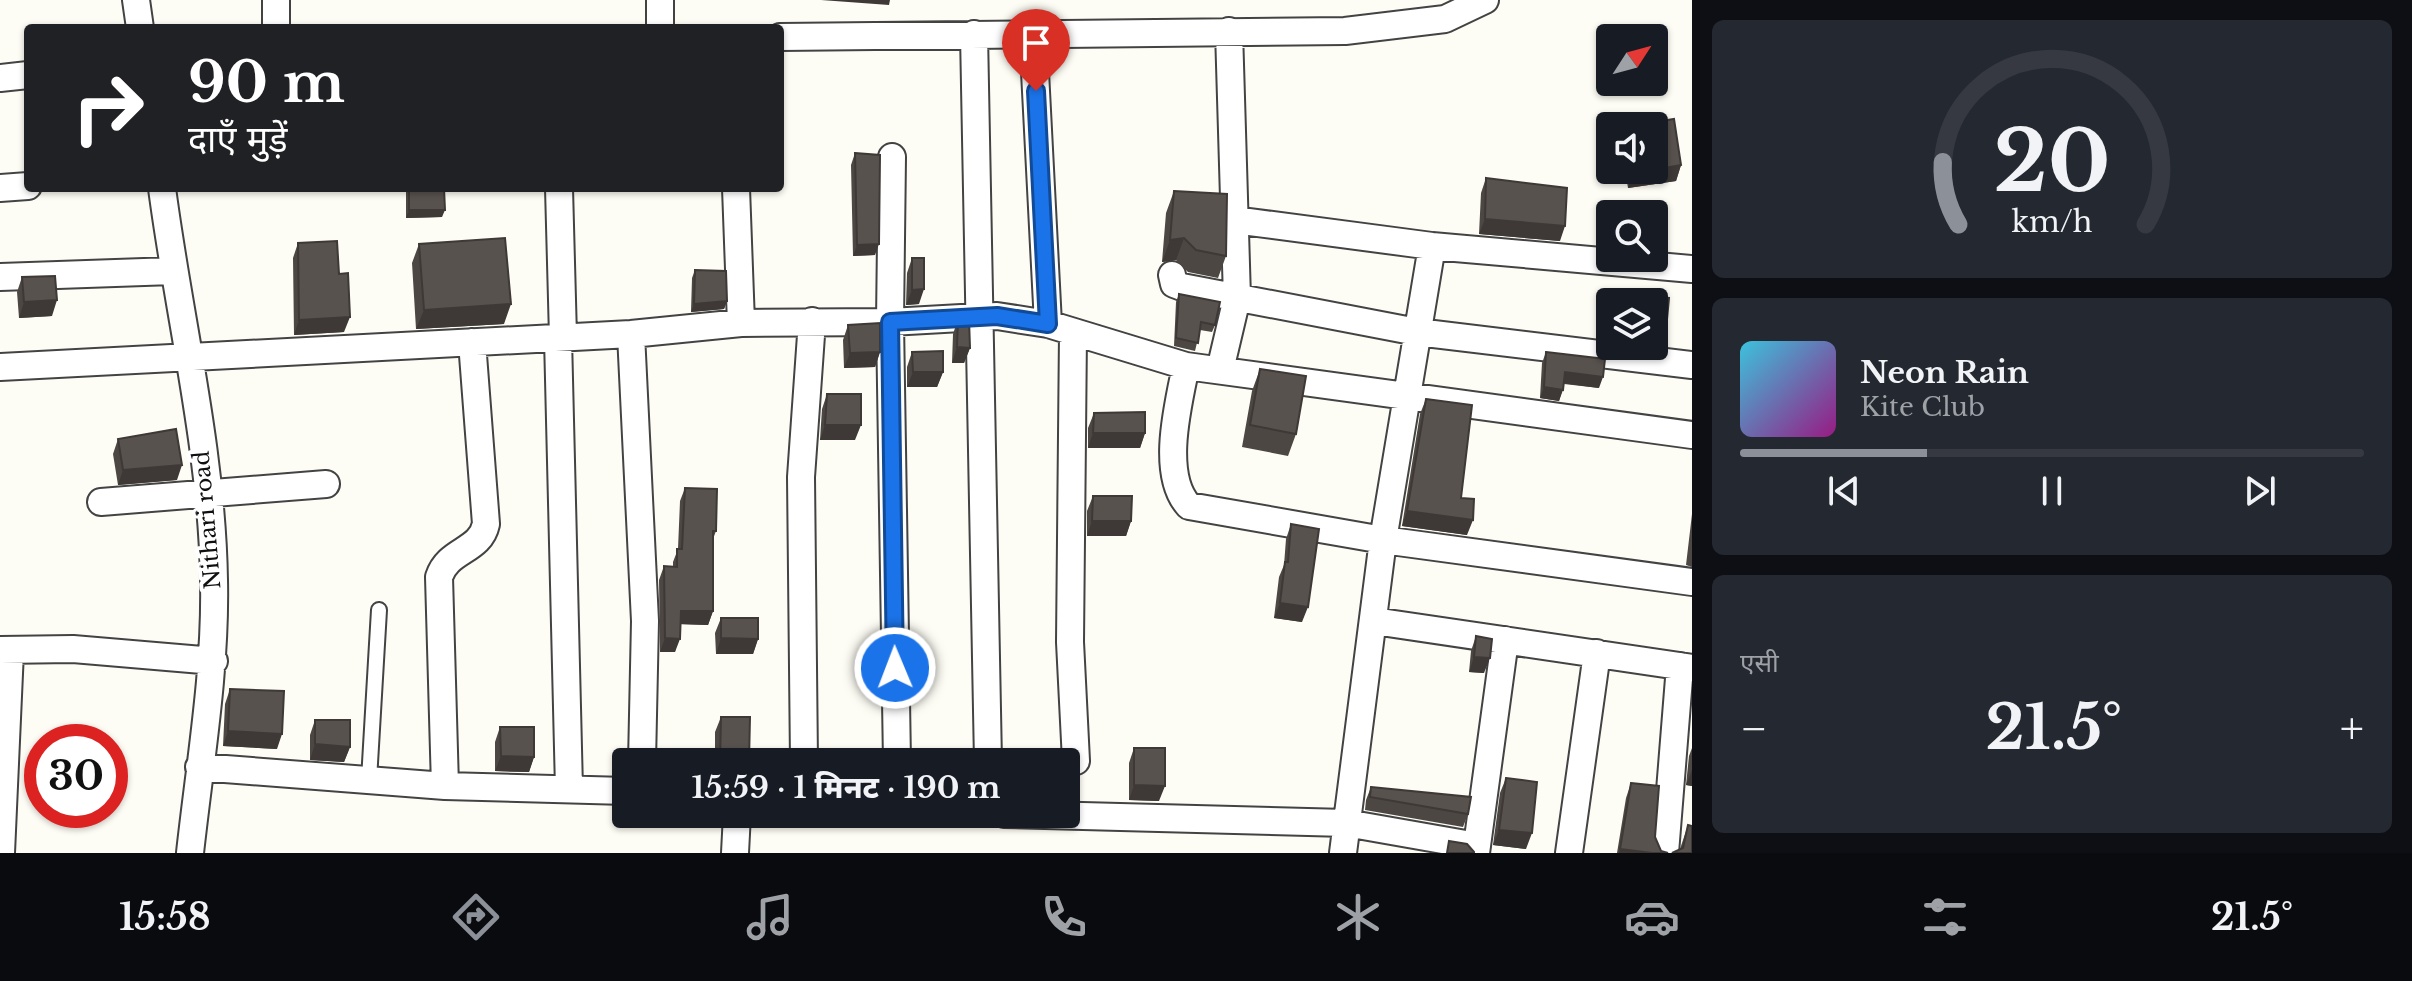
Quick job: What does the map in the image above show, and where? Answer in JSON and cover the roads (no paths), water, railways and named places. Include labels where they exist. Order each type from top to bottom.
[{"type":"street","points":[[136,0],[139,24]]},
{"type":"street","points":[[276,0],[276,24]]},
{"type":"street","points":[[660,0],[660,24]]},
{"type":"street","points":[[784,37],[1345,31],[1445,19],[1485,0]]},
{"type":"street","points":[[1220,370],[1237,298],[1229,31]]},
{"type":"street","points":[[1033,33],[1061,328],[1075,748]]},
{"type":"street","points":[[974,34],[988,748]]},
{"type":"street","points":[[0,78],[24,75]]},
{"type":"street","points":[[892,157],[890,322],[897,748]]},
{"type":"street","points":[[0,188],[24,186]]},
{"type":"street","name":"Nithari road","points":[[163,192],[209,495],[214,578],[214,661],[190,853]]},
{"type":"street","points":[[559,192],[569,789]]},
{"type":"street","points":[[736,192],[741,323]]},
{"type":"street","points":[[1234,220],[1432,246],[1692,269]]},
{"type":"street","points":[[1343,853],[1383,540],[1432,246]]},
{"type":"street","points":[[0,277],[173,271]]},
{"type":"street","points":[[1172,275],[1174,284],[1182,287],[1417,332],[1692,365]]},
{"type":"street","points":[[0,367],[631,334],[741,323],[890,322],[997,316],[1061,328],[1186,366],[1692,435]]},
{"type":"street","points":[[804,748],[801,477],[812,321]]},
{"type":"street","points":[[631,334],[645,621],[642,748]]},
{"type":"street","points":[[445,786],[439,577],[450,556],[478,542],[486,524],[472,342]]},
{"type":"street","points":[[1186,366],[1175,420],[1174,472],[1179,496],[1189,506],[1383,540],[1692,582]]},
{"type":"street","points":[[101,502],[326,484]]},
{"type":"street","points":[[1374,621],[1686,667],[1665,853]]},
{"type":"street","points":[[1080,816],[1346,823],[1476,849],[1505,640]]},
{"type":"street","points":[[1,853],[5,650],[73,649],[214,661]]},
{"type":"street","points":[[1569,853],[1597,653]]},
{"type":"street","points":[[199,767],[445,786],[612,791]]},
{"type":"street","points":[[735,853],[736,828]]},
{"type":"lane","points":[[369,780],[379,610]]}]
